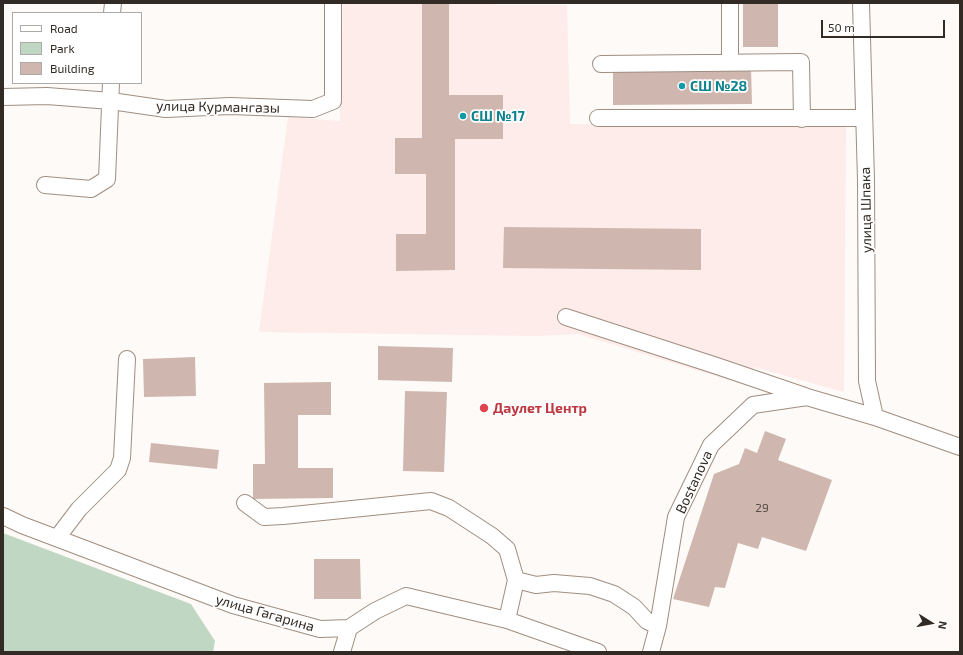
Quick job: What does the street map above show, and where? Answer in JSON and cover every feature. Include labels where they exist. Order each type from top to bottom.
[{"type":"street","name":"улица Курмангазы","points":[[3,97],[47,96],[111,101],[166,109],[230,106],[313,109],[334,101],[333,3]]},
{"type":"street","points":[[730,3],[730,62]]},
{"type":"street","name":"улица Шпака","points":[[861,3],[866,180],[868,381],[875,417]]},
{"type":"street","points":[[601,64],[801,62],[802,119]]},
{"type":"street","points":[[45,185],[91,189],[108,179],[111,84]]},
{"type":"street","points":[[598,118],[864,118]]},
{"type":"street","points":[[566,317],[807,397]]},
{"type":"street","points":[[57,538],[79,509],[118,470],[122,458],[127,360]]},
{"type":"street","name":"Bostanova","points":[[650,652],[658,626],[676,517],[712,445],[753,405],[807,397],[875,417],[960,447]]},
{"type":"street","points":[[245,503],[264,517],[431,501],[449,508],[492,536],[507,549],[516,580],[507,620]]},
{"type":"street","name":"улица Гагарина","points":[[3,516],[22,525],[233,605],[320,629],[349,628]]},
{"type":"street","points":[[516,580],[536,585],[554,583],[590,586],[614,594],[634,607],[647,621],[658,626]]},
{"type":"street","points":[[342,652],[349,628],[375,611],[406,596],[507,620],[598,652]]},
{"type":"shaded area","points":[[343,3],[494,3],[495,5],[567,5],[570,124],[846,126],[844,392],[754,367],[745,385],[578,334],[537,336],[259,332],[288,117],[340,121]]},
{"type":"green space","points":[[3,533],[191,604],[215,641],[213,652],[3,652]]},
{"type":"building","name":"СШ №17","points":[[422,3],[449,3],[449,95],[503,95],[503,139],[455,139],[455,270],[396,271],[396,234],[426,234],[426,174],[395,174],[395,138],[422,138]]},
{"type":"building","name":"СШ №28","points":[[743,3],[778,3],[778,47],[743,47]]},
{"type":"building","name":"СШ №28","points":[[751,66],[752,104],[613,105],[613,67]]},
{"type":"building","points":[[504,227],[701,229],[701,270],[503,268]]},
{"type":"building","points":[[378,346],[453,348],[452,382],[378,380]]},
{"type":"building","points":[[195,357],[196,396],[144,397],[143,359]]},
{"type":"building","points":[[331,382],[331,415],[298,415],[298,468],[333,468],[333,498],[253,499],[253,464],[265,464],[264,383]]},
{"type":"building","points":[[405,391],[447,392],[444,472],[403,471]]},
{"type":"building","points":[[765,431],[786,439],[778,460],[832,480],[806,551],[762,537],[758,549],[738,543],[725,588],[715,587],[709,607],[673,599],[714,474],[739,464],[745,448],[757,453]]},
{"type":"building","points":[[151,443],[219,450],[217,469],[149,462]]},
{"type":"building","points":[[314,559],[360,559],[361,599],[314,599]]},
{"type":"place","name":"СШ №28","points":[[682,86]]},
{"type":"place","name":"СШ №17","points":[[463,116]]},
{"type":"place","name":"Даулет Центр","points":[[484,408]]}]
